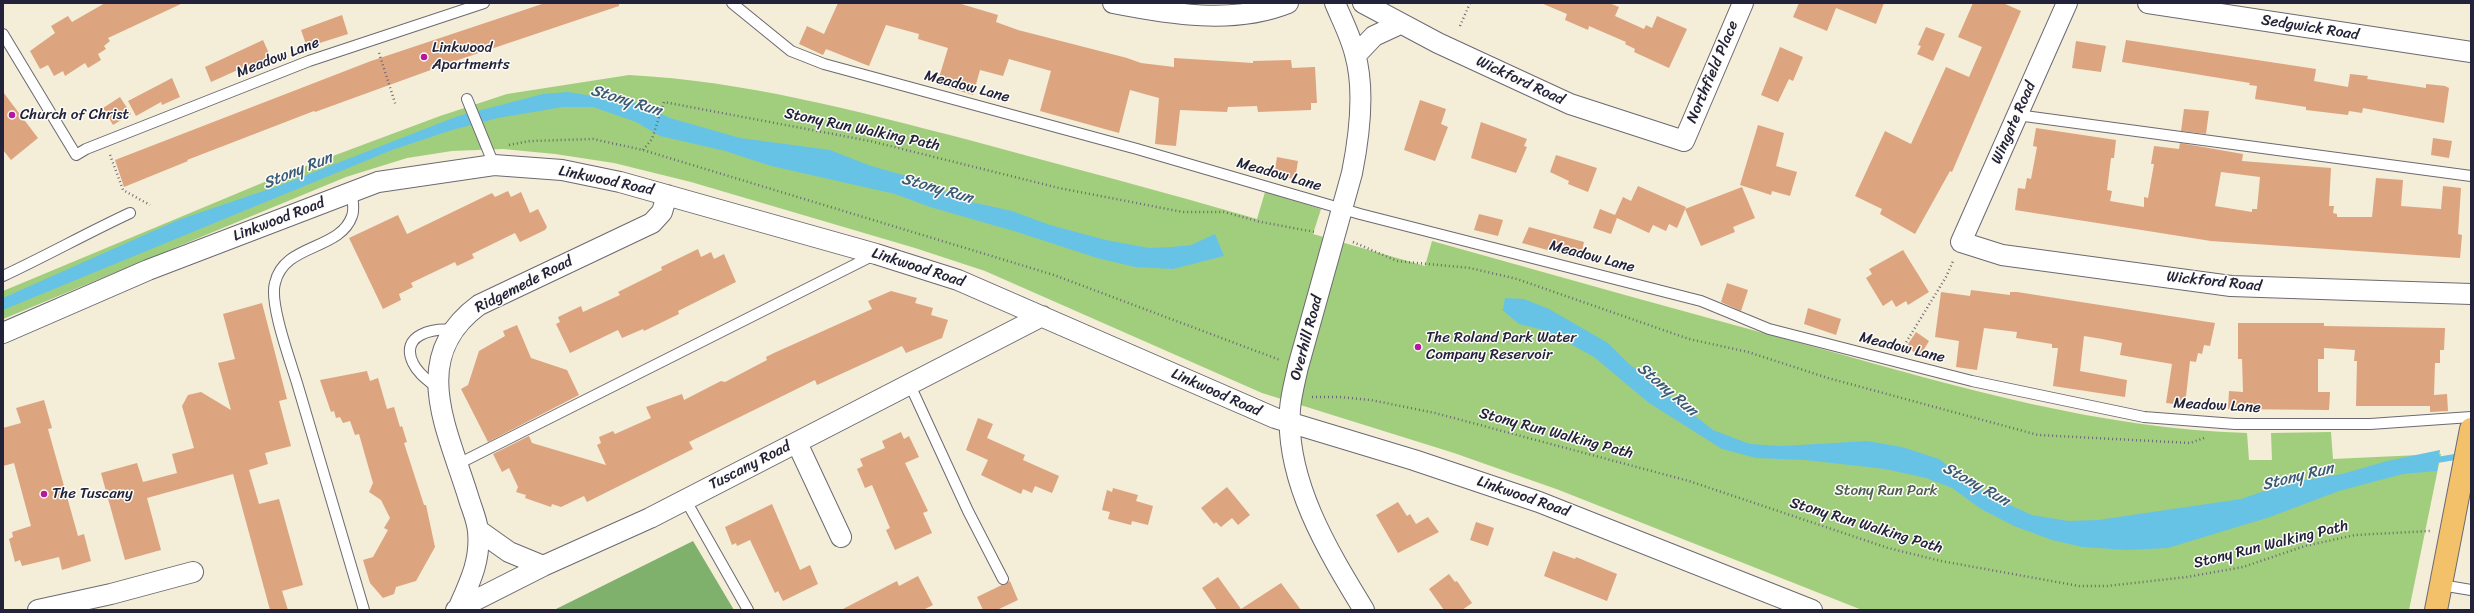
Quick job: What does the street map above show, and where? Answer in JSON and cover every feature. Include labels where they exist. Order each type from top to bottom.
[{"type":"main road","points":[[2436,610],[2471,427]]},
{"type":"street","points":[[1113,3],[1141,9],[1216,16],[1246,14],[1288,3]]},
{"type":"street","name":"Overhill Road","points":[[1335,3],[1356,55],[1359,99],[1358,144],[1335,236],[1298,367],[1292,396],[1290,423],[1299,477],[1308,503],[1338,566],[1364,610]]},
{"type":"street","name":"Wickford Road","points":[[1363,3],[1400,24],[1570,104],[1684,141]]},
{"type":"street","name":"Northfield Place","points":[[1684,141],[1743,3]]},
{"type":"street","name":"Wingate Road","points":[[1961,242],[2067,3]]},
{"type":"street","name":"Sedgwick Road","points":[[2148,3],[2471,52]]},
{"type":"street","points":[[1356,55],[1374,36],[1400,24]]},
{"type":"street","name":"Linkwood Road","points":[[3,333],[148,270],[378,182],[490,154],[576,172],[667,195],[876,254],[958,280],[1254,410],[1290,423],[1414,460],[1539,502],[1812,610]]},
{"type":"street","name":"Ridgemede Road","points":[[457,609],[476,567],[478,530],[437,388],[439,361],[454,330],[465,316],[479,305],[652,223],[662,212],[667,195]]},
{"type":"street","name":"Wickford Road","points":[[1961,242],[2002,255],[2231,286],[2471,294]]},
{"type":"street","name":"Tuscany Road","points":[[457,609],[543,566],[650,518],[1042,316]]},
{"type":"street","points":[[797,443],[841,536]]},
{"type":"street","points":[[478,530],[509,552],[543,566]]},
{"type":"street","points":[[38,610],[111,594],[193,572]]},
{"type":"lane","name":"Meadow Lane","points":[[3,34],[76,155],[86,149],[309,61],[484,3]]},
{"type":"lane","name":"Meadow Lane","points":[[732,3],[790,51],[806,58],[1137,149],[1342,209],[1701,301],[1769,329],[1894,362],[1972,381],[2144,417],[2236,424],[2370,424],[2471,427]]},
{"type":"lane","points":[[467,99],[490,154]]},
{"type":"lane","points":[[2017,115],[2471,176]]},
{"type":"lane","points":[[352,192],[352,215],[347,226],[339,233],[302,250],[285,264],[275,281],[273,291],[290,360],[364,610]]},
{"type":"lane","points":[[3,276],[50,254],[87,232],[130,213]]},
{"type":"lane","points":[[458,464],[876,254]]},
{"type":"lane","points":[[437,388],[426,379],[412,363],[412,344],[418,336],[426,331],[454,330]]},
{"type":"lane","points":[[910,385],[968,511],[1003,579]]},
{"type":"lane","points":[[685,499],[748,610]]},
{"type":"lane","points":[[2441,585],[2471,590]]},
{"type":"path","points":[[1460,26],[1470,3]]},
{"type":"path","points":[[379,52],[396,106]]},
{"type":"path","name":"Stony Run Walking Path","points":[[644,150],[652,139],[664,102],[870,141],[1059,188],[1183,212],[1224,212],[1261,222],[1335,236],[1397,261],[1470,268],[1517,280],[1689,339],[1748,352],[1828,378],[2038,435],[2190,443],[2236,424]]},
{"type":"path","points":[[490,154],[530,141],[593,140],[644,150],[1054,275],[1298,367]]},
{"type":"path","points":[[112,163],[123,190],[150,205]]},
{"type":"path","points":[[1894,362],[1946,277],[1961,242]]},
{"type":"path","name":"Stony Run Walking Path","points":[[1309,397],[1339,397],[1371,400],[1435,414],[1689,481],[1888,548],[1941,560],[2079,586],[2107,586],[2187,577],[2243,567],[2305,546],[2355,536],[2432,531]]},
{"type":"green space","name":"Stony Run Park","points":[[629,75],[672,78],[715,84],[843,108],[969,140],[1257,219],[1265,192],[1321,209],[1313,234],[1425,266],[1432,241],[1924,377],[2030,404],[2138,424],[2192,430],[2247,433],[2249,460],[2272,460],[2271,433],[2331,432],[2333,459],[2441,454],[2409,610],[1862,610],[1559,490],[1454,453],[1262,393],[985,271],[915,248],[691,182],[614,163],[555,154],[503,149],[452,151],[407,158],[346,177],[3,319],[3,291],[274,178],[440,116],[507,94]]},
{"type":"green space","points":[[693,541],[734,610],[554,610]]},
{"type":"water","name":"Stony Run","points":[[568,92],[637,103],[670,118],[740,138],[830,150],[871,166],[914,178],[967,201],[1012,211],[1050,225],[1106,240],[1149,248],[1172,247],[1191,245],[1215,234],[1224,256],[1173,269],[1135,267],[1097,258],[1017,232],[930,207],[895,194],[771,166],[725,151],[660,136],[636,122],[593,107],[563,107],[498,118],[452,130],[392,150],[3,310],[3,298],[178,220],[281,185],[458,116],[543,94]]},
{"type":"water","points":[[1505,298],[1524,299],[1549,309],[1608,343],[1628,363],[1713,430],[1750,444],[1783,446],[1867,441],[1902,447],[1939,459],[1967,481],[1997,499],[2032,515],[2068,521],[2098,520],[2241,499],[2287,483],[2342,474],[2387,461],[2440,450],[2437,471],[2403,474],[2339,491],[2270,517],[2168,548],[2127,550],[2082,547],[2052,540],[2014,526],[1981,509],[1952,488],[1926,478],[1885,469],[1805,460],[1756,458],[1722,449],[1649,403],[1594,357],[1547,331],[1519,324],[1501,309],[1503,309]]},
{"type":"building","points":[[105,3],[183,3],[108,38],[110,41],[104,46],[106,49],[98,54],[101,60],[88,68],[85,63],[65,76],[63,71],[54,76],[48,65],[40,69],[30,51],[55,33],[51,26],[68,16],[72,22]]},
{"type":"building","points":[[545,3],[619,3],[619,6],[461,59],[315,112],[314,111],[187,160],[188,161],[124,187],[115,160],[371,61]]},
{"type":"building","points":[[838,3],[958,3],[998,15],[996,22],[1018,30],[1127,58],[1141,63],[1174,67],[1174,58],[1253,63],[1253,61],[1291,60],[1292,68],[1315,67],[1317,103],[1311,103],[1311,110],[1258,112],[1257,106],[1228,107],[1227,112],[1180,110],[1176,146],[1155,144],[1159,98],[1130,90],[1119,133],[1040,111],[1051,71],[1009,59],[1003,76],[980,70],[973,95],[937,84],[948,48],[918,39],[919,34],[886,25],[869,66],[826,49],[823,55],[799,44],[807,26],[824,34]]},
{"type":"building","points":[[1541,3],[1609,3],[1619,7],[1615,16],[1644,29],[1646,25],[1652,28],[1657,16],[1687,29],[1669,68],[1634,52],[1635,49],[1625,44],[1626,42],[1589,26],[1588,30],[1565,20],[1567,14]]},
{"type":"building","points":[[1799,3],[1884,3],[1876,24],[1836,8],[1827,31],[1793,17]]},
{"type":"building","points":[[1973,3],[2003,3],[2021,11],[1952,172],[1950,171],[1915,234],[1880,214],[1882,209],[1855,196],[1885,131],[1911,144],[1946,67],[1969,77],[1982,47],[1958,37]]},
{"type":"building","points":[[342,15],[348,34],[307,47],[301,30]]},
{"type":"building","points":[[1926,27],[1945,34],[1933,61],[1917,54],[1921,46],[1918,45]]},
{"type":"building","points":[[263,40],[271,58],[252,67],[251,64],[211,82],[205,67]]},
{"type":"building","points":[[2126,40],[2316,69],[2314,81],[2348,87],[2350,74],[2368,76],[2367,79],[2426,88],[2426,84],[2445,86],[2449,88],[2444,123],[2363,108],[2362,113],[2349,111],[2348,115],[2306,110],[2306,107],[2255,99],[2257,86],[2249,85],[2250,83],[2122,62]]},
{"type":"building","points":[[2076,41],[2106,46],[2101,72],[2072,68]]},
{"type":"building","points":[[1780,47],[1803,57],[1793,81],[1789,79],[1778,102],[1761,95]]},
{"type":"building","points":[[172,78],[180,97],[162,105],[161,102],[136,116],[128,101]]},
{"type":"building","name":"Church of Christ","points":[[3,92],[38,138],[11,160],[3,150]]},
{"type":"building","points":[[120,97],[131,114],[113,125],[103,108]]},
{"type":"building","points":[[1420,100],[1446,109],[1441,124],[1448,127],[1435,161],[1404,150]]},
{"type":"building","points":[[2184,109],[2209,111],[2206,134],[2181,131]]},
{"type":"building","points":[[1481,122],[1527,139],[1524,146],[1527,147],[1516,173],[1471,158]]},
{"type":"building","points":[[1758,125],[1784,133],[1776,166],[1797,172],[1790,196],[1772,191],[1771,195],[1740,185]]},
{"type":"building","points":[[2036,128],[2116,140],[2114,158],[2111,158],[2107,190],[2112,191],[2110,201],[2144,207],[2144,197],[2148,198],[2154,164],[2151,164],[2154,146],[2179,149],[2180,143],[2243,154],[2242,161],[2331,168],[2329,206],[2334,206],[2333,213],[2337,214],[2337,217],[2372,217],[2376,178],[2403,180],[2401,206],[2441,209],[2443,186],[2461,188],[2458,234],[2462,235],[2460,258],[2211,241],[2015,210],[2018,188],[2025,189],[2027,178],[2031,179],[2037,147],[2033,146]],"holes":[[[2221,172],[2260,177],[2257,209],[2252,209],[2252,212],[2215,206]]]},
{"type":"building","points":[[2433,138],[2452,141],[2449,158],[2431,155]]},
{"type":"building","points":[[1556,155],[1597,168],[1588,192],[1568,184],[1569,181],[1550,172]]},
{"type":"building","points":[[1277,157],[1298,161],[1295,179],[1274,176]]},
{"type":"building","points":[[1638,186],[1686,207],[1677,228],[1669,224],[1666,231],[1653,225],[1649,233],[1617,218],[1611,234],[1593,228],[1600,209],[1615,215],[1623,197],[1631,201]]},
{"type":"building","points":[[1742,187],[1755,218],[1733,227],[1735,232],[1701,246],[1685,209]]},
{"type":"building","points":[[508,191],[511,197],[521,192],[530,213],[538,209],[547,227],[545,230],[520,242],[515,233],[472,254],[474,258],[457,266],[455,262],[411,283],[413,287],[399,294],[401,300],[383,309],[349,238],[398,215],[407,234],[492,193],[495,197]]},
{"type":"building","points":[[1479,214],[1503,220],[1498,236],[1474,230]]},
{"type":"building","points":[[1529,227],[1584,242],[1580,259],[1522,243]]},
{"type":"building","points":[[698,249],[701,257],[711,252],[714,259],[724,254],[736,282],[678,311],[679,314],[644,331],[643,329],[622,338],[618,330],[570,353],[556,324],[560,322],[558,317],[581,306],[583,312],[620,295],[618,292],[662,270],[661,267]]},
{"type":"building","points":[[1903,250],[1929,292],[1908,305],[1906,301],[1896,307],[1892,300],[1883,306],[1866,278],[1872,274],[1869,269]]},
{"type":"building","points":[[1727,283],[1748,290],[1741,311],[1721,302]]},
{"type":"building","points":[[1971,290],[2010,295],[2010,292],[2017,292],[2215,323],[2210,346],[2204,345],[2202,354],[2198,353],[2196,362],[2190,361],[2185,405],[2166,403],[2172,364],[2120,355],[2122,343],[2102,339],[2084,336],[2080,371],[2127,380],[2125,397],[2053,386],[2058,348],[2052,348],[2052,344],[2016,338],[2017,332],[1984,328],[1977,370],[1956,367],[1959,341],[1935,337],[1941,292],[1970,296]]},
{"type":"building","points":[[891,291],[917,298],[915,303],[933,308],[931,315],[948,320],[942,338],[906,353],[902,346],[817,385],[815,380],[689,442],[693,449],[587,502],[584,496],[561,507],[552,504],[551,507],[525,498],[526,495],[516,492],[518,487],[509,468],[502,472],[493,454],[529,436],[532,443],[606,465],[597,445],[601,443],[599,437],[613,431],[615,434],[651,418],[646,407],[682,394],[684,400],[721,381],[725,382],[767,360],[766,357],[774,353],[872,309],[868,301]]},
{"type":"building","points":[[262,303],[287,399],[279,401],[291,446],[265,453],[268,464],[249,470],[259,504],[279,499],[303,585],[282,591],[288,610],[270,610],[233,474],[147,498],[161,550],[125,560],[101,473],[137,463],[143,482],[177,473],[172,454],[194,448],[182,406],[188,395],[201,392],[231,410],[218,363],[235,359],[223,314]]},
{"type":"building","points":[[1808,308],[1841,319],[1836,335],[1804,324]]},
{"type":"building","points":[[2238,323],[2324,323],[2324,326],[2445,328],[2444,350],[2440,350],[2440,363],[2435,363],[2434,395],[2447,394],[2448,411],[2430,412],[2430,406],[2356,406],[2357,361],[2354,361],[2355,350],[2324,348],[2324,359],[2318,359],[2318,392],[2330,392],[2329,410],[2228,409],[2229,391],[2243,392],[2242,359],[2238,359]]},
{"type":"building","points":[[517,325],[531,358],[567,370],[579,395],[488,442],[461,389],[468,385],[479,351],[505,336],[503,331]]},
{"type":"building","points":[[1916,332],[1929,341],[1920,356],[1906,347]]},
{"type":"building","points":[[367,371],[370,381],[378,378],[387,409],[394,407],[400,427],[402,426],[407,442],[404,443],[424,505],[426,505],[435,547],[416,581],[396,587],[394,594],[383,598],[370,583],[363,560],[373,557],[388,530],[384,528],[390,518],[381,500],[369,492],[373,483],[359,434],[355,435],[350,421],[343,423],[340,417],[336,418],[334,411],[331,412],[320,380]]},
{"type":"building","name":"The Tuscany","points":[[44,400],[52,428],[48,429],[78,536],[84,534],[91,561],[62,570],[59,557],[22,566],[20,560],[15,562],[9,539],[13,537],[12,532],[31,526],[14,463],[3,466],[3,428],[21,423],[16,408]]},
{"type":"building","points":[[978,418],[993,424],[987,438],[1025,455],[1023,460],[1059,476],[1052,493],[1035,486],[1032,493],[1023,489],[1021,494],[981,475],[988,460],[966,450]]},
{"type":"building","points":[[901,432],[904,439],[909,436],[919,457],[905,463],[928,511],[923,513],[932,533],[895,550],[886,530],[890,528],[872,485],[865,488],[857,469],[863,466],[860,459],[885,448],[882,441]]},
{"type":"building","points":[[1227,487],[1250,515],[1238,525],[1232,518],[1221,527],[1216,522],[1214,524],[1201,508]]},
{"type":"building","points":[[1113,488],[1138,495],[1136,501],[1153,506],[1148,525],[1132,521],[1131,525],[1108,519],[1110,512],[1102,510],[1107,490],[1112,492]]},
{"type":"building","points":[[1398,502],[1407,516],[1410,514],[1416,524],[1428,517],[1439,532],[1398,553],[1376,515]]},
{"type":"building","points":[[772,504],[800,570],[810,565],[818,584],[783,601],[778,591],[775,593],[750,540],[737,546],[736,543],[732,545],[725,527]]},
{"type":"building","points":[[1476,522],[1494,528],[1488,546],[1470,540]]},
{"type":"building","points":[[1553,551],[1575,559],[1576,557],[1617,574],[1607,601],[1544,576]]},
{"type":"building","points":[[1449,574],[1455,582],[1457,581],[1472,603],[1462,610],[1444,610],[1429,589]]},
{"type":"building","points":[[918,576],[933,605],[923,610],[841,610],[897,581],[899,586]]},
{"type":"building","points":[[1218,577],[1241,609],[1281,583],[1301,610],[1217,610],[1202,588]]},
{"type":"building","points":[[1010,581],[1018,600],[997,610],[983,610],[977,597]]},
{"type":"waterway","name":"Stony Run","points":[[2431,461],[2461,456]]},
{"type":"place","name":"Linkwood Apartments","points":[[424,57]]},
{"type":"place","name":"Church of Christ","points":[[12,115]]},
{"type":"place","name":"The Roland Park Water Company Reservoir","points":[[1418,347]]},
{"type":"place","name":"The Tuscany","points":[[44,494]]}]
